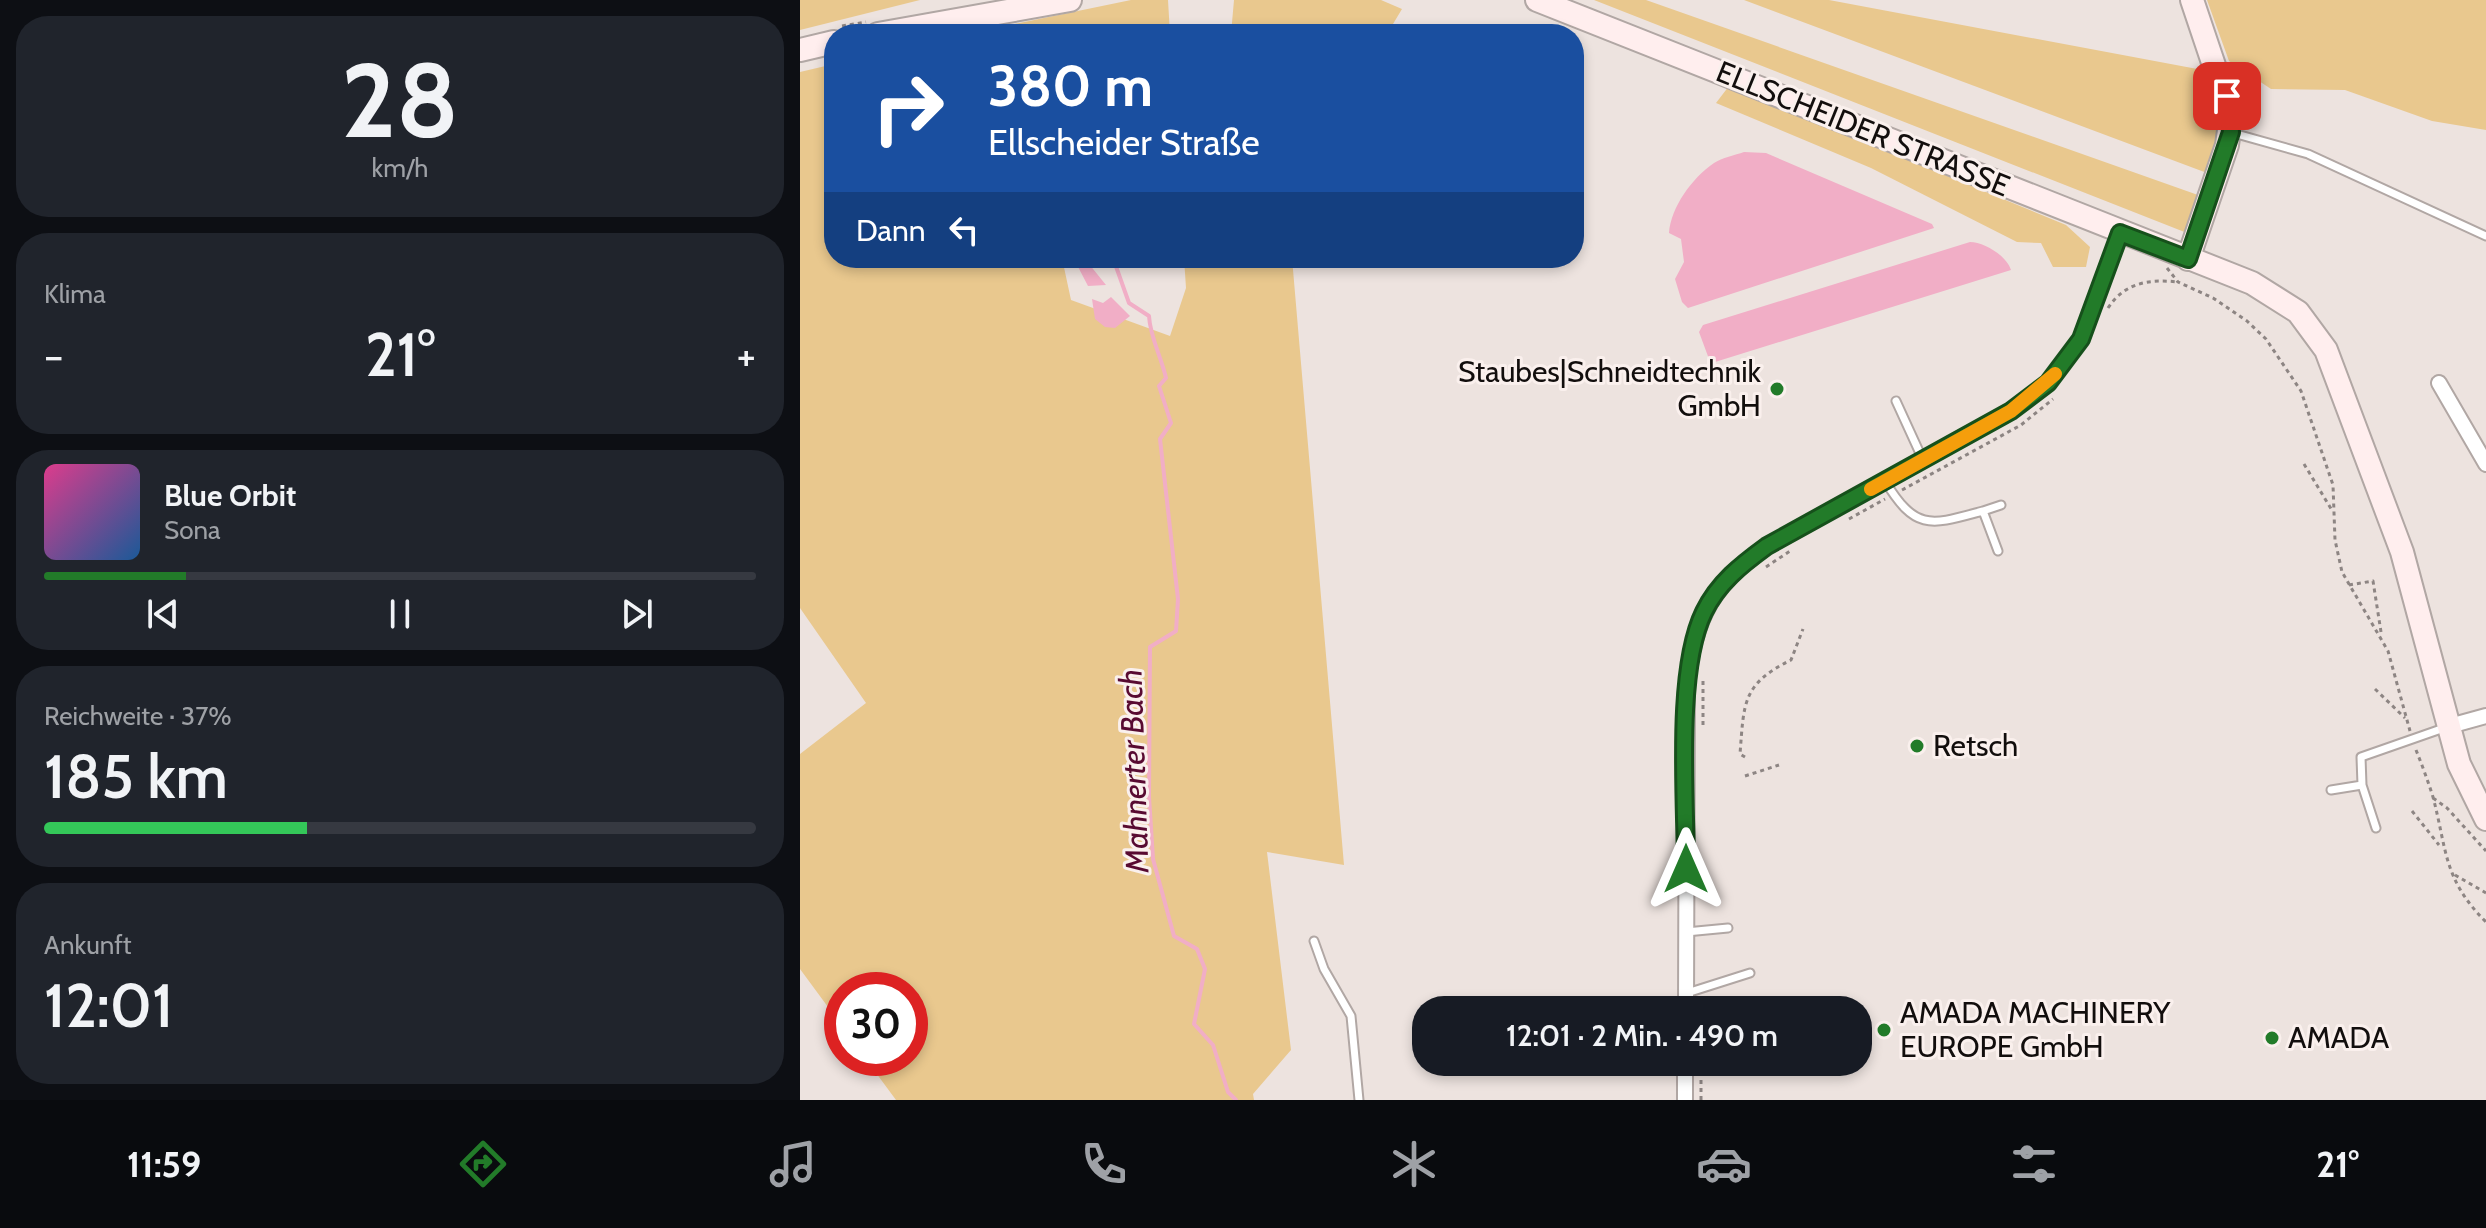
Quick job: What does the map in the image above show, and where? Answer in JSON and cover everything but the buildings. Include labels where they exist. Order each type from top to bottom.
[{"type":"main road","points":[[934,24],[1070,0]]},
{"type":"main road","name":"ELLSCHEIDER STRASSE","points":[[1537,0],[2252,283],[2283,301],[2310,326],[2326,350],[2402,552],[2446,727],[2468,788],[2486,819]]},
{"type":"main road","points":[[2178,256],[2201,220],[2229,138],[2227,96],[2192,0]]},
{"type":"main road","points":[[800,50],[824,44]]},
{"type":"street","points":[[1686,993],[1687,682],[1690,656],[1704,612],[1722,584],[1756,554],[2011,411],[2063,366],[2081,339],[2120,233]]},
{"type":"street","points":[[2439,383],[2486,464]]},
{"type":"street","points":[[2446,727],[2486,716]]},
{"type":"street","points":[[1685,1076],[1685,1100]]},
{"type":"lane","points":[[2229,138],[2308,154],[2486,236]]},
{"type":"lane","points":[[1896,401],[1923,460]]},
{"type":"lane","points":[[1885,481],[1907,513],[1920,521],[1933,523],[2001,505]]},
{"type":"lane","points":[[1983,511],[1998,551]]},
{"type":"lane","points":[[2376,828],[2362,785],[2361,757],[2446,727]]},
{"type":"lane","points":[[2331,790],[2362,785]]},
{"type":"lane","points":[[1686,932],[1728,928]]},
{"type":"lane","points":[[1314,941],[1324,969],[1351,1016],[1359,1100]]},
{"type":"lane","points":[[1686,993],[1750,973]]},
{"type":"path","points":[[2178,256],[2167,269],[2178,282],[2232,309],[2266,339],[2290,371],[2313,419],[2329,468],[2338,559],[2349,585],[2381,636]]},
{"type":"path","points":[[2106,312],[2119,295],[2139,283],[2178,282]]},
{"type":"path","points":[[1837,525],[2021,425],[2057,395]]},
{"type":"path","points":[[2304,464],[2335,515]]},
{"type":"path","points":[[1759,571],[1797,548]]},
{"type":"path","points":[[2349,585],[2373,581],[2381,636],[2433,798],[2442,848],[2451,873],[2484,920]]},
{"type":"path","points":[[1745,757],[1740,754],[1747,696],[1765,673],[1791,660],[1803,629]]},
{"type":"path","points":[[1703,674],[1703,738]]},
{"type":"path","points":[[2375,689],[2408,721]]},
{"type":"path","points":[[1745,776],[1779,765]]},
{"type":"path","points":[[2433,798],[2447,808],[2486,851]]},
{"type":"path","points":[[2412,811],[2442,848]]},
{"type":"path","points":[[2451,873],[2486,893]]},
{"type":"path","points":[[2484,920],[2486,912]]},
{"type":"path","points":[[1701,1076],[1701,1100]]},
{"type":"shaded area","points":[[800,0],[920,0],[800,30]]},
{"type":"shaded area","points":[[1131,0],[1168,0],[1169,24],[1015,24]]},
{"type":"shaded area","points":[[1234,0],[1381,0],[1402,9],[1393,24],[1232,24]]},
{"type":"shaded area","points":[[1594,0],[1646,0],[2198,195],[2187,233]]},
{"type":"shaded area","points":[[1744,0],[1829,0],[2208,71],[2223,114],[2207,173]]},
{"type":"shaded area","points":[[2207,0],[2486,0],[2486,130],[2432,121],[2345,90],[2271,89],[2229,61]]},
{"type":"shaded area","points":[[824,66],[824,268],[1064,268],[1071,300],[1170,336],[1186,288],[1185,268],[1293,268],[1344,865],[1267,852],[1291,1050],[1253,1094],[1254,1100],[896,1100],[878,1076],[928,1076],[928,972],[824,972],[824,1002],[800,969],[800,754],[866,703],[800,608],[800,72]]},
{"type":"shaded area","points":[[1729,86],[2066,225],[2090,247],[2086,267],[2053,267],[2041,243],[2017,242],[1871,168],[1716,103]]},
{"type":"shaded area","points":[[1744,152],[1766,153],[1932,224],[1934,228],[1688,308],[1682,302],[1675,279],[1684,262],[1681,239],[1669,233],[1674,213],[1684,194],[1706,169]]},
{"type":"shaded area","points":[[1970,242],[1994,251],[2011,270],[1715,362],[1709,359],[1699,332],[1703,325]]},
{"type":"shaded area","points":[[1079,268],[1092,268],[1106,285],[1088,286]]},
{"type":"shaded area","points":[[1111,297],[1130,316],[1115,328],[1105,327],[1095,319],[1092,299],[1103,303]]},
{"type":"waterway","name":"Mahnerter Bach","points":[[1117,268],[1129,303],[1149,316],[1166,378],[1159,386],[1171,423],[1160,439],[1178,599],[1176,631],[1150,647],[1149,797],[1153,859],[1174,936],[1197,949],[1205,969],[1194,1024],[1213,1045],[1228,1092],[1236,1100]]},
{"type":"slow traffic","points":[[1871,489],[2011,411],[2029,399],[2055,374]]},
{"type":"place","name":"Staubes|Schneidtechnik GmbH","points":[[1777,389]]},
{"type":"place","name":"Retsch","points":[[1917,746]]},
{"type":"place","name":"AMADA MACHINERY EUROPE GmbH","points":[[1884,1030]]},
{"type":"place","name":"AMADA","points":[[2272,1038]]},
{"type":"route","points":[[1686,869],[1687,682],[1696,633],[1714,595],[1732,573],[1767,546],[2011,411],[2048,383],[2081,339],[2120,233],[2188,259],[2231,132],[2227,96]]}]
